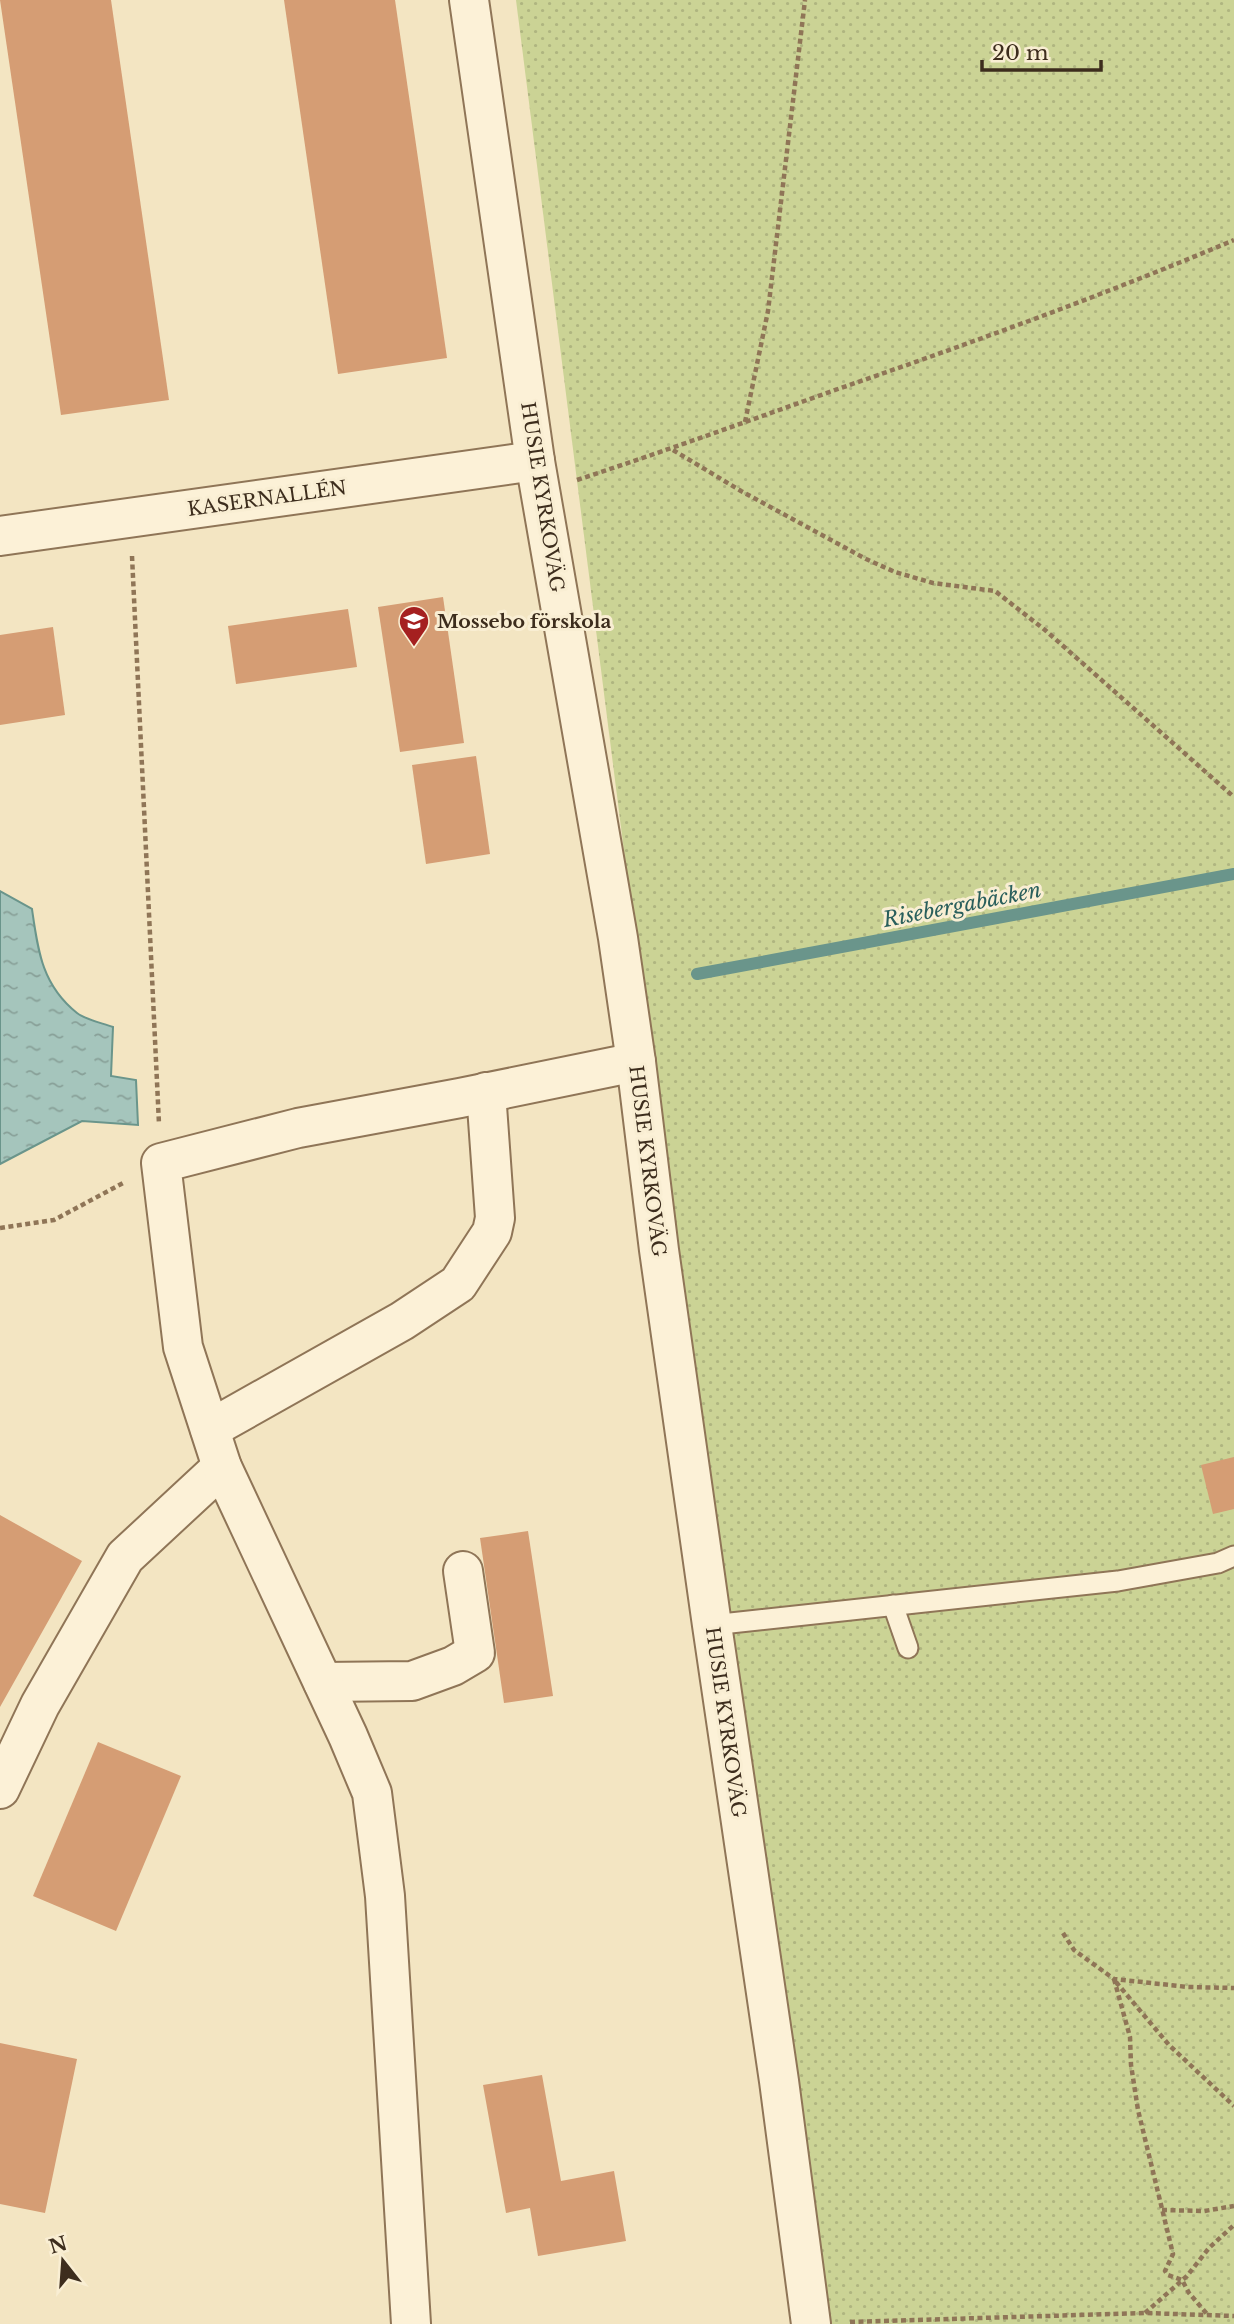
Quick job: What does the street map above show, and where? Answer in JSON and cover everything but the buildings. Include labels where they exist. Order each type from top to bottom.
[{"type":"street","name":"HUSIE KYRKOVÄG","points":[[469,0],[538,476],[618,938],[659,1250],[779,2081],[811,2324]]},
{"type":"street","name":"KASERNALLÉN","points":[[0,536],[130,517],[538,476]]},
{"type":"street","points":[[411,2324],[385,1896],[372,1793],[222,1467],[183,1347],[160,1163],[298,1128],[636,1062]]},
{"type":"street","points":[[210,1429],[402,1321],[458,1284],[492,1232],[495,1218],[486,1092]]},
{"type":"street","points":[[0,1789],[40,1705],[125,1557],[222,1467]]},
{"type":"street","points":[[323,1682],[412,1681],[453,1666],[475,1653],[463,1572]]},
{"type":"lane","points":[[712,1625],[1118,1581],[1218,1563],[1234,1556]]},
{"type":"lane","points":[[893,1605],[908,1648]]},
{"type":"path","points":[[745,422],[768,311],[804,0]]},
{"type":"path","points":[[538,476],[672,449],[941,353],[1176,265],[1234,240]]},
{"type":"path","points":[[672,449],[741,491],[895,572],[933,583],[995,591],[1073,655],[1234,797]]},
{"type":"path","points":[[0,1228],[54,1220],[160,1163],[130,517]]},
{"type":"path","points":[[1063,1933],[1074,1950],[1114,1979],[1169,2045],[1234,2106]]},
{"type":"path","points":[[1114,1979],[1188,1987],[1234,1988]]},
{"type":"path","points":[[1114,1979],[1130,2037],[1138,2109],[1173,2254],[1165,2271],[1168,2275],[1182,2280],[1189,2293],[1208,2315]]},
{"type":"path","points":[[1162,2210],[1203,2211],[1234,2206]]},
{"type":"path","points":[[1145,2313],[1182,2280],[1209,2248],[1234,2225]]},
{"type":"path","points":[[811,2324],[1145,2313],[1234,2316]]},
{"type":"green space","points":[[516,0],[1234,0],[1234,2324],[811,2324]]},
{"type":"water","points":[[0,891],[32,909],[44,966],[56,991],[65,1002],[77,1013],[113,1027],[111,1076],[136,1080],[138,1125],[82,1121],[0,1164]]},
{"type":"waterway","name":"Risebergabäcken","points":[[697,974],[1234,874]]},
{"type":"place","name":"Mossebo förskola","points":[[414,648]]}]
